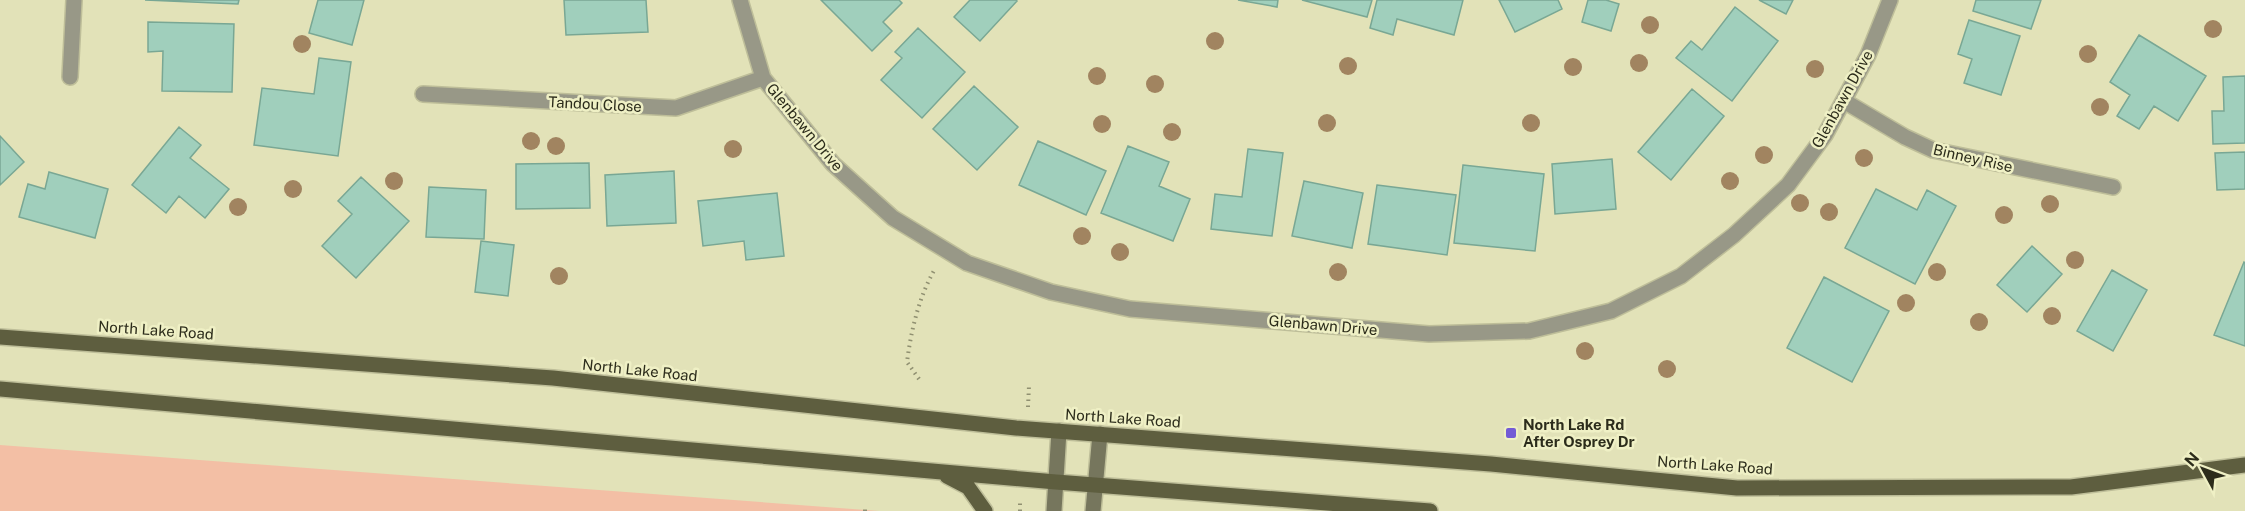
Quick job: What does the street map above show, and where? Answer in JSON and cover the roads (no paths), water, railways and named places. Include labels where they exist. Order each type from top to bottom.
[{"type":"main road","name":"North Lake Road","points":[[0,337],[553,378],[1059,431],[1491,464],[1737,488],[2071,488],[2245,465]]},
{"type":"main road","points":[[0,389],[1056,482],[1430,511]]},
{"type":"main road","points":[[939,472],[968,487],[985,511]]},
{"type":"street","points":[[70,77],[74,0]]},
{"type":"street","name":"Glenbawn Drive","points":[[740,0],[763,78],[833,164],[893,218],[967,263],[1051,292],[1130,309],[1429,334],[1529,331],[1611,311],[1681,276],[1734,235],[1788,184],[1825,135],[1844,101],[1868,55],[1890,0]]},
{"type":"street","name":"Tandou Close","points":[[423,94],[676,108],[763,78]]},
{"type":"street","name":"Binney Rise","points":[[1844,101],[1905,137],[1933,150],[2113,187]]},
{"type":"street","points":[[1054,511],[1059,431]]},
{"type":"street","points":[[1093,511],[1100,434]]},
{"type":"place","name":"North Lake Rd After Osprey Dr","points":[[1511,433]]}]
